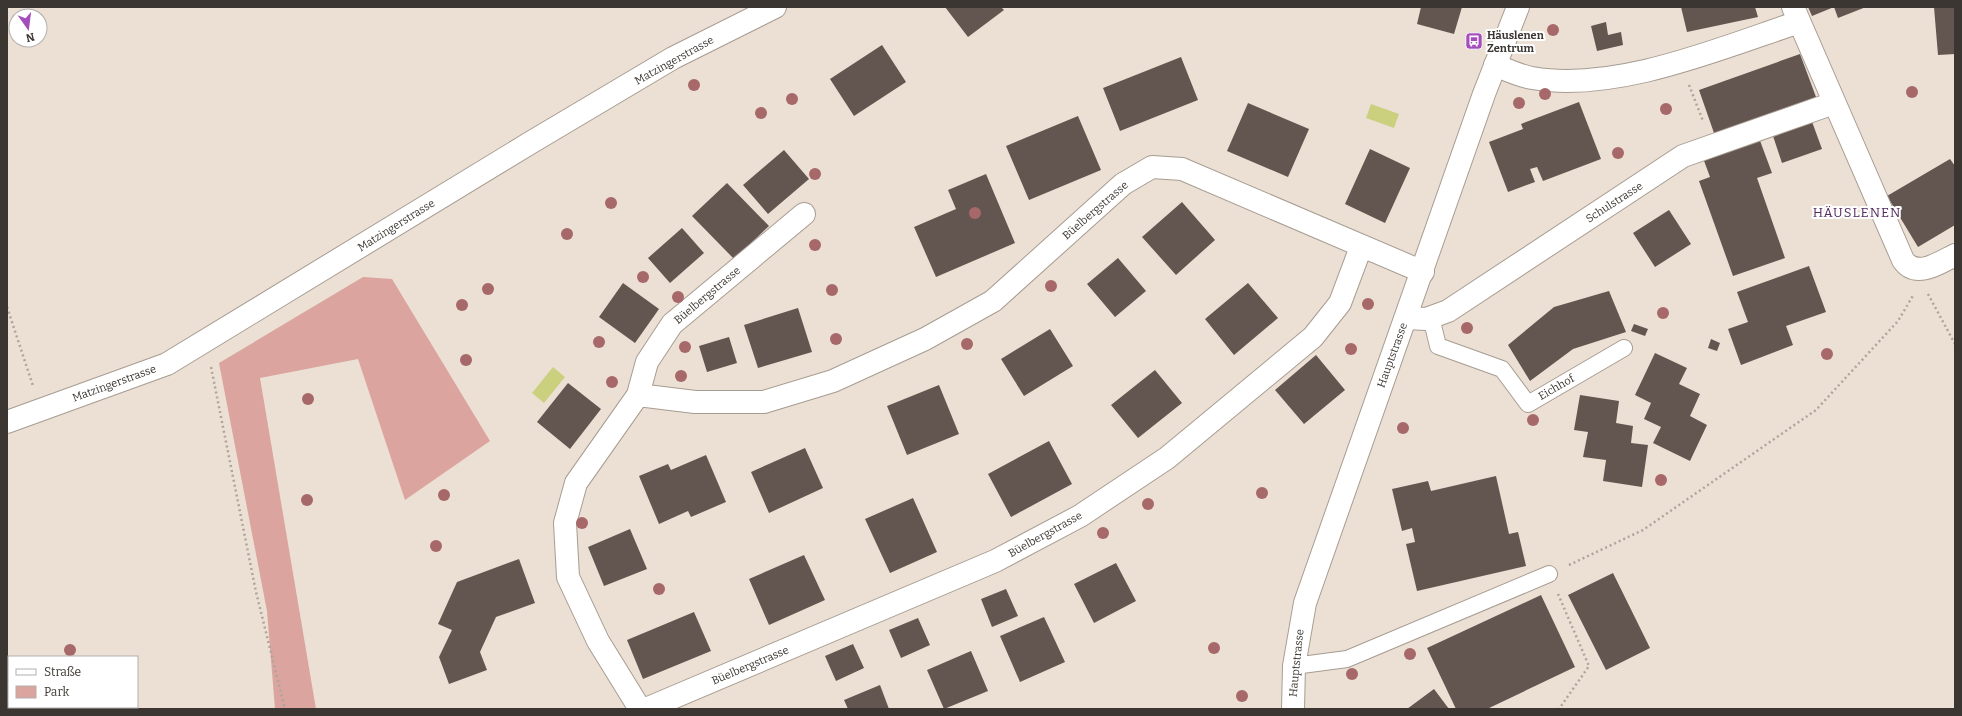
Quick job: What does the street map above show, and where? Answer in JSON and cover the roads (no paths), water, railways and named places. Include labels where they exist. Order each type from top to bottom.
[{"type":"street","name":"Matzingerstrasse","points":[[7,422],[167,364],[530,143],[653,70],[775,7]]},
{"type":"street","name":"Hauptstrasse","points":[[1293,709],[1294,666],[1298,636],[1305,603],[1495,65],[1518,7]]},
{"type":"street","points":[[1495,65],[1532,78],[1572,82],[1602,80],[1675,62],[1796,15],[1897,250],[1906,265],[1921,276],[1928,268],[1955,255]]},
{"type":"street","name":"Schulstrasse","points":[[1406,318],[1426,319],[1448,311],[1683,156],[1834,103]]},
{"type":"street","name":"Büelbergstrasse","points":[[638,395],[695,402],[764,402],[833,380],[918,343],[993,301],[1123,184],[1152,167],[1182,169],[1361,247],[1423,272]]},
{"type":"street","name":"Büelbergstrasse","points":[[640,709],[598,641],[568,578],[565,523],[576,483],[638,395],[647,362],[672,324],[804,214]]},
{"type":"street","name":"Büelbergstrasse","points":[[646,709],[996,561],[1080,516],[1167,458],[1313,337],[1340,303],[1361,247]]},
{"type":"lane","name":"Eichhof","points":[[1431,317],[1438,346],[1502,369],[1528,404],[1624,348]]},
{"type":"lane","points":[[1294,666],[1347,659],[1550,574]]},
{"type":"place","name":"Häuslenen Zentrum","points":[[1474,41]]},
{"type":"district","name":"HÄUSLENEN","points":[[1857,212]]}]
